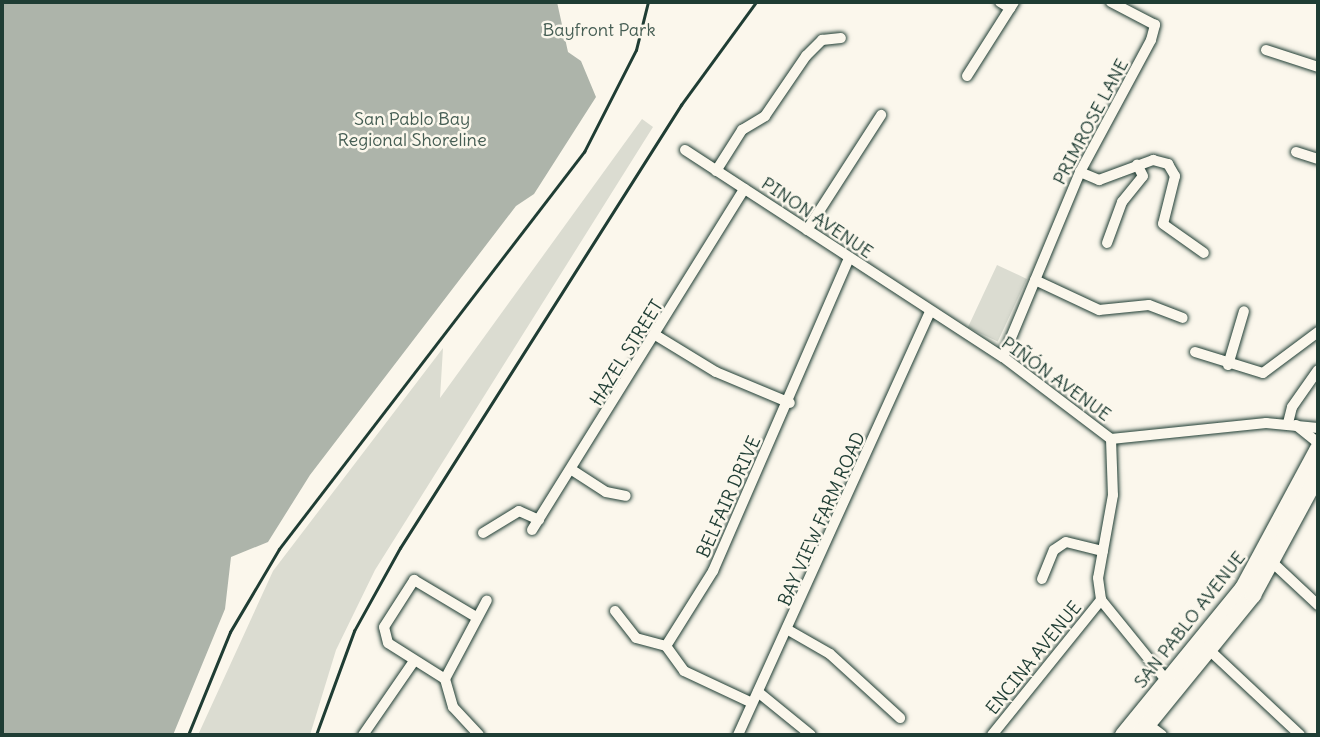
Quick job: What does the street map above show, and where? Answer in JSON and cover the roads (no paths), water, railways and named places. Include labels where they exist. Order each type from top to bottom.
[{"type":"main road","name":"SAN PABLO AVENUE","points":[[1204,646],[1264,556],[1318,446]]},
{"type":"main road","name":"SAN PABLO AVENUE","points":[[1123,735],[1141,726],[1273,563],[1317,479]]},
{"type":"street","points":[[967,76],[1012,5],[1000,2]]},
{"type":"street","name":"PRIMROSE LANE","points":[[1003,357],[1080,172],[1125,96],[1155,25],[1111,2]]},
{"type":"street","points":[[716,171],[742,130],[765,116],[806,56],[822,40],[841,38]]},
{"type":"street","points":[[1266,50],[1318,67]]},
{"type":"street","points":[[807,230],[881,115]]},
{"type":"street","name":"PINON AVENUE","points":[[685,150],[930,312]]},
{"type":"street","points":[[1296,152],[1318,159]]},
{"type":"street","points":[[1080,172],[1111,178],[1137,164],[1168,164],[1175,176],[1163,224],[1204,253]]},
{"type":"street","points":[[1107,243],[1122,202],[1143,176],[1137,164]]},
{"type":"street","name":"HAZEL STREET","points":[[532,530],[657,336],[744,189]]},
{"type":"street","name":"BELFAIR DRIVE","points":[[666,646],[713,571],[790,402],[830,292],[849,258]]},
{"type":"street","points":[[1035,280],[1099,310],[1149,305],[1183,318]]},
{"type":"street","points":[[1228,365],[1244,311]]},
{"type":"street","name":"PIÑÓN AVENUE","points":[[930,312],[1003,357],[1111,439],[1292,424],[1318,428]]},
{"type":"street","name":"BAY VIEW FARM ROAD","points":[[738,735],[751,702],[790,631],[930,312]]},
{"type":"street","points":[[1195,352],[1228,365],[1263,373],[1318,332]]},
{"type":"street","points":[[657,336],[716,372],[790,402]]},
{"type":"street","points":[[1318,370],[1292,407],[1292,424],[1318,446]]},
{"type":"street","points":[[1111,439],[1113,495],[1103,551],[1101,600],[1171,686]]},
{"type":"street","points":[[572,470],[606,492],[626,496]]},
{"type":"street","points":[[483,533],[519,512],[538,520]]},
{"type":"street","points":[[1042,579],[1054,550],[1066,542],[1103,551]]},
{"type":"street","points":[[1273,563],[1318,605]]},
{"type":"street","points":[[445,679],[414,661],[383,637],[407,584],[423,581],[476,617]]},
{"type":"street","points":[[479,735],[453,707],[445,679],[486,600]]},
{"type":"street","name":"ENCINA AVENUE","points":[[992,735],[1101,600]]},
{"type":"street","points":[[615,611],[636,638],[666,646],[684,671],[751,702]]},
{"type":"street","points":[[790,631],[830,653],[900,718]]},
{"type":"street","points":[[1204,646],[1300,735]]},
{"type":"street","points":[[363,735],[414,661]]},
{"type":"street","points":[[758,692],[811,735]]},
{"type":"street","points":[[1141,726],[1162,735]]},
{"type":"railway","points":[[188,735],[230,632],[279,549],[584,152],[636,50],[648,2]]},
{"type":"railway","points":[[316,735],[354,631],[400,548],[681,105],[756,2]]},
{"type":"park label","name":"Bayfront Park","points":[[599,30]]},
{"type":"park label","name":"San Pablo Bay Regional Shoreline","points":[[412,130]]}]
